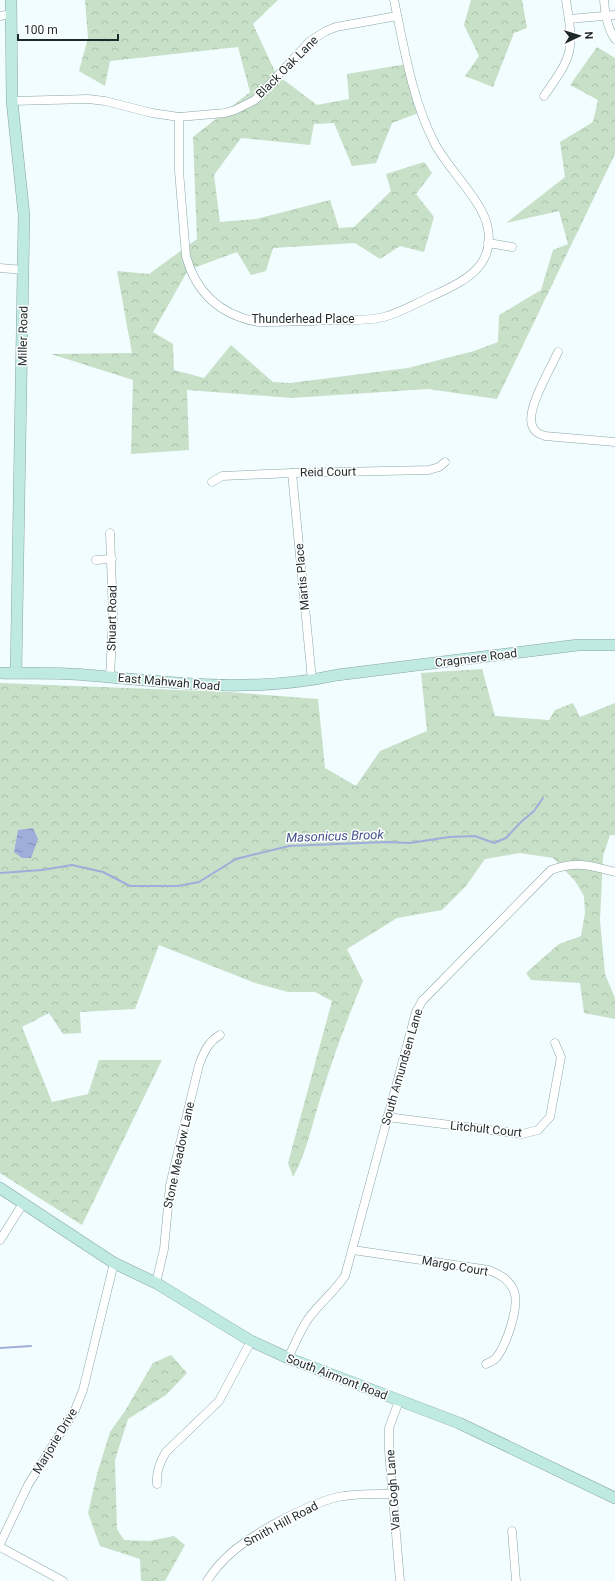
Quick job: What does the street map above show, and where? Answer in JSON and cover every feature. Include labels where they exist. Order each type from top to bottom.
[{"type":"street","name":"Miller Road","points":[[11,0],[12,101],[23,195],[24,270],[16,673]]},
{"type":"street","name":"Thunderhead Place","points":[[179,117],[181,208],[189,267],[199,287],[206,296],[224,311],[234,316],[251,321],[269,322],[373,319],[384,317],[465,280],[480,264],[486,252],[488,243],[488,228],[482,211],[443,158],[426,126],[416,94],[394,0]]},
{"type":"street","points":[[544,96],[564,68],[570,56],[572,43],[566,0]]},
{"type":"street","points":[[604,0],[606,16],[611,34],[615,40]]},
{"type":"street","points":[[0,16],[11,14]]},
{"type":"street","name":"Black Oak Lane","points":[[12,101],[77,99],[105,101],[152,113],[179,117],[225,113],[246,106],[264,93],[317,36],[336,27],[397,16]]},
{"type":"street","points":[[569,19],[615,16]]},
{"type":"street","points":[[488,243],[512,247]]},
{"type":"street","points":[[0,268],[24,270]]},
{"type":"street","points":[[558,352],[530,417],[532,426],[536,433],[545,436],[615,442]]},
{"type":"street","name":"Reid Court","points":[[212,482],[222,476],[429,470],[439,467],[445,462]]},
{"type":"street","name":"Martis Place","points":[[292,473],[312,680]]},
{"type":"street","name":"Shuart Road","points":[[110,533],[113,616],[110,677]]},
{"type":"street","points":[[96,560],[112,559]]},
{"type":"street","name":"Cragmere Road","points":[[337,675],[578,645],[615,646]]},
{"type":"street","name":"East Mahwah Road","points":[[0,673],[83,674],[149,682],[224,687],[312,680],[337,675]]},
{"type":"street","name":"South Amundsen Lane","points":[[288,1358],[307,1321],[320,1304],[337,1289],[345,1276],[416,1012],[422,1001],[492,927],[551,870],[568,864],[587,865],[615,872]]},
{"type":"street","name":"Stone Meadow Lane","points":[[156,1283],[164,1249],[170,1185],[199,1064],[204,1051],[212,1040],[220,1035]]},
{"type":"street","name":"Litchult Court","points":[[387,1118],[522,1134],[538,1130],[550,1117],[560,1069],[561,1057],[555,1043]]},
{"type":"street","name":"South Airmont Road","points":[[0,1188],[24,1202],[114,1263],[156,1283],[251,1341],[288,1358],[459,1423],[614,1494]]},
{"type":"street","points":[[0,1240],[24,1202]]},
{"type":"street","name":"Margo Court","points":[[353,1250],[489,1270],[506,1279],[514,1292],[516,1309],[502,1349],[495,1359],[486,1364]]},
{"type":"street","name":"Marjorie Drive","points":[[0,1545],[28,1485],[75,1410],[83,1390],[114,1263]]},
{"type":"street","points":[[157,1484],[159,1463],[166,1452],[219,1401],[251,1341]]},
{"type":"street","name":"Van Gogh Lane","points":[[399,1401],[389,1428],[400,1581]]},
{"type":"street","name":"Smith Hill Road","points":[[207,1581],[220,1563],[243,1544],[315,1504],[339,1497],[369,1493],[393,1494]]},
{"type":"street","points":[[512,1531],[516,1581]]},
{"type":"street","points":[[0,1545],[63,1581]]},
{"type":"green space","points":[[85,0],[278,0],[253,24],[276,74],[317,105],[349,99],[347,74],[407,64],[421,112],[392,123],[376,163],[352,166],[334,123],[314,124],[310,145],[241,138],[214,175],[220,222],[256,219],[330,200],[339,228],[354,227],[391,191],[386,174],[424,162],[432,173],[416,194],[434,217],[424,252],[400,246],[380,259],[355,243],[273,248],[266,271],[251,275],[237,252],[188,270],[153,332],[173,344],[174,370],[204,378],[231,345],[273,382],[290,383],[408,368],[474,351],[498,342],[499,315],[541,290],[553,250],[568,244],[559,211],[506,223],[565,177],[560,142],[593,122],[598,100],[570,85],[597,47],[615,58],[615,154],[497,399],[428,389],[292,398],[187,390],[189,450],[131,454],[133,380],[51,354],[132,353],[117,271],[149,274],[197,239],[193,137],[250,92],[238,47],[110,61],[105,86],[79,71],[88,38]]},
{"type":"green space","points":[[471,0],[522,0],[527,28],[514,33],[493,87],[465,76],[479,56],[464,25]]},
{"type":"green space","points":[[482,669],[495,716],[549,720],[555,710],[573,703],[580,717],[615,703],[615,835],[610,835],[603,856],[600,920],[605,974],[615,998],[615,1019],[584,1013],[580,983],[531,980],[526,973],[559,944],[581,936],[585,913],[584,896],[575,881],[553,858],[520,853],[485,859],[466,886],[442,910],[397,918],[347,949],[363,981],[330,1067],[306,1148],[293,1177],[288,1163],[332,1001],[315,992],[288,992],[255,983],[159,945],[135,1009],[80,1012],[81,1033],[63,1034],[49,1013],[22,1027],[52,1102],[88,1094],[99,1060],[162,1060],[82,1225],[0,1173],[0,683],[229,692],[318,699],[325,768],[356,786],[380,751],[427,731],[421,673]]},
{"type":"green space","points":[[171,1355],[187,1373],[166,1395],[128,1419],[115,1460],[117,1529],[124,1540],[149,1541],[174,1536],[185,1545],[165,1581],[141,1581],[140,1559],[100,1546],[88,1513],[97,1474],[110,1432],[125,1411],[153,1363]]},
{"type":"water","points":[[33,828],[38,839],[31,858],[22,858],[14,852],[18,830]]},
{"type":"waterway","name":"Masonicus Brook","points":[[0,873],[42,870],[72,865],[103,872],[130,886],[178,886],[199,882],[236,859],[289,846],[386,842],[410,843],[449,837],[475,836],[494,843],[506,838],[534,811],[543,798]]},
{"type":"waterway","points":[[0,1348],[31,1346]]}]
